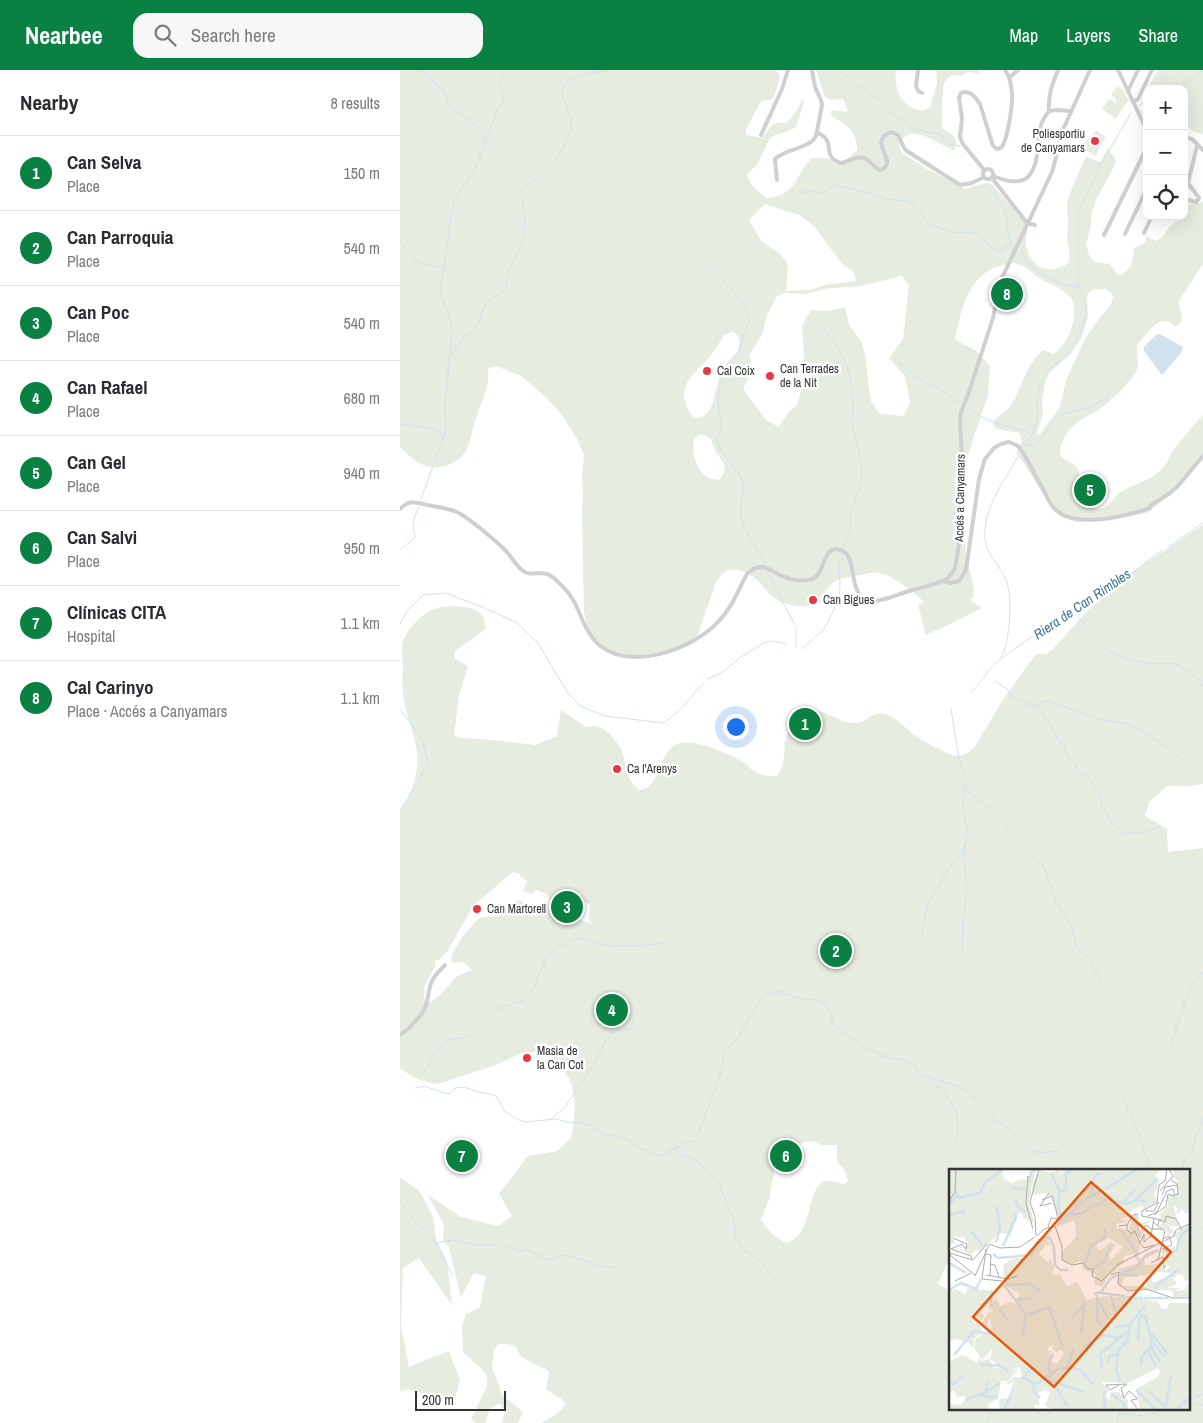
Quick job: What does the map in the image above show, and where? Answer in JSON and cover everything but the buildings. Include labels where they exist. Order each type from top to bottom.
[{"type":"street","points":[[762,135],[782,90],[788,70]]},
{"type":"street","points":[[777,180],[775,159],[814,140],[817,132],[822,106],[815,87],[812,70]]},
{"type":"street","points":[[918,70],[916,86],[918,91],[922,93]]},
{"type":"street","points":[[985,171],[963,144],[960,137],[962,118],[959,98],[961,93],[965,92],[976,98],[980,104],[993,146],[1000,149],[1005,139],[1012,107],[1010,77],[1005,70]]},
{"type":"street","points":[[1010,77],[1018,70]]},
{"type":"street","points":[[817,132],[828,140],[833,159],[841,163],[860,157],[869,160],[881,170],[887,165],[882,148],[882,140],[885,135],[892,132],[898,135],[907,151],[960,184],[972,183],[984,177],[1016,182],[1025,181],[1030,175],[1036,160],[1041,123],[1049,111],[1048,99],[1058,70]]},
{"type":"street","name":"Accés a Canyamars","points":[[943,581],[950,576],[955,568],[961,531],[963,479],[961,412],[993,318],[1001,280],[1052,172],[1061,134],[1090,70]]},
{"type":"street","points":[[1128,91],[1138,70]]},
{"type":"street","points":[[1134,102],[1138,99],[1152,70]]},
{"type":"street","points":[[1119,71],[1147,130]]},
{"type":"street","points":[[1049,111],[1070,111]]},
{"type":"street","points":[[1188,138],[1203,150]]},
{"type":"street","points":[[1188,200],[1196,202],[1199,198],[1188,183],[1197,146]]},
{"type":"street","points":[[1104,235],[1143,154]]},
{"type":"street","points":[[985,171],[990,170],[993,173],[992,177],[1027,223],[1035,226]]},
{"type":"street","points":[[984,177],[983,173],[985,171]]},
{"type":"street","points":[[1125,234],[1143,196]]},
{"type":"street","points":[[1144,233],[1150,220]]},
{"type":"street","points":[[400,509],[405,503],[412,501],[450,509],[458,513],[501,546],[521,570],[528,574],[547,574],[564,587],[573,598],[589,634],[595,642],[606,650],[618,655],[647,656],[687,645],[703,636],[731,606],[750,570],[758,567],[766,567],[784,577],[797,580],[812,580],[819,575],[827,554],[835,550],[842,550],[849,556],[857,591],[866,600],[875,601],[943,581],[950,583],[959,581],[966,570],[971,526],[981,469],[985,459],[994,448],[1001,444],[1009,442],[1018,446],[1054,508],[1062,514],[1081,520],[1103,519],[1150,508],[1178,486],[1203,456]]},
{"type":"street","points":[[400,1035],[424,1011],[431,982],[444,965]]},
{"type":"shaded area","points":[[400,70],[776,70],[780,77],[774,97],[771,100],[764,100],[760,103],[746,129],[747,135],[762,138],[773,124],[788,122],[802,100],[804,102],[796,127],[770,138],[757,165],[747,174],[754,188],[767,198],[777,196],[790,189],[812,158],[827,158],[835,164],[848,159],[857,150],[855,138],[851,131],[846,124],[833,117],[830,112],[833,110],[848,111],[843,99],[831,100],[825,97],[816,70],[896,70],[896,84],[904,102],[915,109],[923,111],[930,107],[937,84],[936,70],[978,70],[980,74],[968,72],[961,76],[953,75],[944,83],[942,126],[956,140],[956,147],[953,150],[923,136],[911,133],[899,145],[902,153],[965,189],[983,184],[993,185],[1027,225],[1027,250],[1032,260],[1041,267],[1051,269],[1067,264],[1070,255],[1067,237],[1069,197],[1084,160],[1087,157],[1100,162],[1108,148],[1116,163],[1097,198],[1091,214],[1091,226],[1086,244],[1089,255],[1094,262],[1110,264],[1117,274],[1121,275],[1132,263],[1134,248],[1146,242],[1146,236],[1156,241],[1178,220],[1188,220],[1188,205],[1203,202],[1203,264],[1178,302],[1182,315],[1181,321],[1176,327],[1169,322],[1160,322],[1147,333],[1137,346],[1138,366],[1130,380],[1108,402],[1068,431],[1060,450],[1063,458],[1074,465],[1079,472],[1076,486],[1081,495],[1093,507],[1102,509],[1121,492],[1152,477],[1161,470],[1176,446],[1203,415],[1203,458],[1173,491],[1147,513],[1076,522],[1058,514],[1049,503],[1016,453],[1022,442],[1020,433],[997,429],[993,422],[1006,411],[1016,397],[1029,367],[1038,354],[1044,350],[1054,354],[1065,342],[1073,322],[1073,302],[1064,291],[1041,279],[1022,265],[1015,263],[1000,266],[989,271],[980,277],[973,286],[963,306],[955,340],[975,350],[990,366],[988,395],[968,454],[962,488],[964,539],[974,589],[973,598],[970,600],[982,608],[926,635],[918,605],[924,602],[903,584],[885,574],[871,573],[839,580],[829,586],[819,599],[811,605],[798,606],[785,603],[771,595],[749,574],[740,570],[730,570],[723,573],[716,582],[694,642],[677,650],[632,656],[606,651],[588,630],[584,612],[582,476],[584,455],[563,416],[546,397],[521,376],[496,366],[488,368],[488,383],[468,447],[464,454],[455,462],[438,467],[426,466],[416,461],[400,447]],"holes":[[[765,204],[799,215],[814,226],[842,264],[854,272],[856,281],[824,285],[811,290],[786,291],[788,267],[786,260],[761,241],[749,220]],[[902,276],[909,285],[903,339],[889,358],[905,377],[910,402],[904,416],[880,414],[871,401],[866,358],[861,341],[849,325],[845,307],[828,311],[811,310],[802,326],[804,354],[803,383],[797,405],[788,413],[779,427],[766,420],[743,389],[753,370],[749,355],[762,335],[767,315],[777,296],[784,293],[805,294],[829,288],[856,287]],[[1105,289],[1112,294],[1111,304],[1084,341],[1066,380],[1060,407],[1041,433],[1036,436],[1043,413],[1042,400],[1046,379],[1051,371],[1070,355],[1081,338],[1088,317],[1087,298],[1089,292]],[[732,332],[736,334],[740,344],[737,351],[722,370],[713,402],[707,414],[694,418],[688,410],[684,391],[689,380],[711,355],[724,335]],[[701,434],[710,438],[725,468],[723,476],[719,480],[707,477],[700,470],[695,460],[694,439]]]},
{"type":"shaded area","points":[[1159,70],[1203,70],[1203,134],[1190,129],[1188,126],[1188,85],[1149,85]]},
{"type":"shaded area","points":[[1117,86],[1123,90],[1129,101],[1116,119],[1102,109],[1109,99],[1117,104],[1115,98],[1111,95]]},
{"type":"shaded area","name":"Poliesportiu de Canyamars","points":[[1096,130],[1106,137],[1095,156],[1084,149],[1086,147],[1084,145]]},
{"type":"shaded area","points":[[1203,525],[1203,784],[1167,786],[1149,802],[1145,816],[1167,829],[1168,852],[1203,848],[1203,1423],[541,1423],[555,1415],[566,1404],[546,1389],[549,1371],[521,1357],[516,1347],[508,1344],[499,1344],[494,1350],[492,1367],[502,1395],[523,1412],[518,1423],[503,1423],[505,1412],[500,1403],[490,1409],[485,1423],[475,1423],[471,1418],[487,1387],[487,1374],[463,1352],[462,1326],[466,1314],[480,1307],[486,1276],[474,1273],[461,1297],[449,1247],[443,1237],[444,1225],[428,1195],[461,1217],[498,1226],[512,1216],[499,1194],[528,1156],[557,1151],[570,1139],[573,1130],[575,1103],[572,1085],[564,1069],[551,1056],[542,1052],[525,1052],[490,1067],[438,1084],[423,1081],[400,1069],[400,810],[408,798],[417,768],[416,746],[403,691],[402,644],[411,627],[429,611],[444,607],[470,608],[479,612],[483,617],[485,629],[454,652],[455,659],[468,666],[459,696],[454,735],[461,738],[535,745],[557,736],[561,710],[586,727],[595,726],[604,729],[611,735],[622,750],[628,776],[639,790],[646,788],[655,779],[663,759],[671,748],[683,742],[712,748],[740,760],[758,773],[767,776],[777,776],[783,763],[786,740],[790,729],[799,716],[813,710],[849,723],[864,721],[881,713],[885,714],[893,717],[913,734],[936,748],[955,756],[966,754],[976,745],[1004,698],[1036,654],[1046,654],[1053,649],[1108,588]],"holes":[[[513,872],[520,874],[527,881],[523,891],[531,894],[537,890],[548,895],[551,903],[548,909],[541,912],[530,909],[518,900],[498,915],[479,918],[461,939],[453,952],[452,958],[452,963],[463,963],[472,970],[457,976],[431,1002],[424,998],[425,985],[435,967],[435,961],[447,952],[473,906]],[[567,891],[570,897],[590,905],[589,920],[592,924],[573,917],[570,917],[566,922],[558,900]],[[791,1139],[799,1143],[813,1141],[821,1145],[837,1145],[837,1160],[848,1181],[845,1184],[828,1181],[820,1184],[815,1191],[802,1230],[796,1238],[787,1243],[772,1233],[761,1219],[770,1197],[774,1172],[772,1150],[779,1143]]]},
{"type":"shaded area","points":[[400,1178],[419,1190],[433,1217],[436,1239],[447,1262],[452,1305],[419,1258],[403,1268],[401,1326],[409,1367],[449,1351],[460,1380],[454,1402],[407,1389],[400,1392]]},
{"type":"water","points":[[1157,334],[1183,347],[1181,353],[1163,374],[1161,374],[1144,351],[1144,347]]},
{"type":"waterway","points":[[419,70],[426,74],[444,92],[451,109],[482,131],[485,140]]},
{"type":"waterway","points":[[421,499],[446,427],[445,405],[452,329],[450,318],[440,293],[440,285],[444,271],[451,215],[455,198],[472,175],[498,108],[503,103],[504,99],[500,82],[506,70]]},
{"type":"waterway","points":[[519,192],[551,165],[568,138],[571,120],[563,99],[562,91],[565,85],[578,76],[611,70]]},
{"type":"waterway","points":[[840,70],[854,83],[878,99],[890,113],[913,129],[940,134],[952,145],[960,146]]},
{"type":"waterway","points":[[1184,85],[1203,70]]},
{"type":"waterway","points":[[1139,105],[1143,103]]},
{"type":"waterway","points":[[1023,447],[1031,437],[1036,425],[1038,395],[1044,375],[1068,353],[1080,335],[1086,315],[1085,303],[1078,287],[1078,212],[1100,166],[1131,113]]},
{"type":"waterway","points":[[985,184],[997,198],[1006,214],[1012,246]]},
{"type":"waterway","points":[[801,193],[812,190],[821,194],[834,185],[887,199],[909,201],[932,225],[955,233],[968,232],[977,234],[997,252],[1011,244]]},
{"type":"waterway","points":[[451,354],[464,336],[471,332],[479,322],[482,311],[487,303],[505,290],[509,269],[524,237],[525,216],[522,199]]},
{"type":"waterway","points":[[400,242],[419,261],[444,268]]},
{"type":"waterway","points":[[1021,251],[1032,267],[1041,274],[1067,285],[1078,287]]},
{"type":"waterway","points":[[707,262],[743,303],[750,319],[740,344],[740,353],[730,363],[722,379],[719,395],[722,427],[717,437],[720,448],[742,480],[741,515],[748,534],[764,563]]},
{"type":"waterway","points":[[821,327],[836,345],[848,373],[853,399],[853,430],[862,469],[860,484],[850,517],[850,534],[842,547]]},
{"type":"waterway","points":[[899,362],[916,377],[942,390],[960,404]]},
{"type":"waterway","points":[[1026,445],[1036,446],[1057,417],[1088,408],[1104,399],[1126,376],[1137,370]]},
{"type":"waterway","points":[[969,408],[988,420],[1032,434]]},
{"type":"waterway","points":[[400,424],[436,429],[441,433],[443,439]]},
{"type":"waterway","points":[[971,693],[1001,658],[1007,642],[1010,607],[1008,587],[1006,580],[986,546],[985,529],[990,507],[1018,456]]},
{"type":"waterway","points":[[400,550],[415,536],[413,528],[419,507]]},
{"type":"waterway","name":"Riera de Can Rimbles","points":[[1168,547],[1203,523]]},
{"type":"waterway","name":"Riera de Can Rimbles","points":[[1002,658],[1028,639],[1067,617],[1127,577],[1162,550]]},
{"type":"waterway","points":[[815,637],[824,628],[837,602],[840,590],[839,568],[843,558]]},
{"type":"waterway","points":[[767,572],[795,625]]},
{"type":"waterway","points":[[400,624],[407,611],[423,595],[445,593],[516,622],[537,642],[568,693],[580,706],[605,716],[664,723],[681,709],[704,682]]},
{"type":"waterway","points":[[1074,613],[1109,651],[1130,660],[1176,664],[1199,679],[1203,686]]},
{"type":"waterway","points":[[796,628],[796,647]]},
{"type":"waterway","points":[[802,649],[813,639]]},
{"type":"waterway","points":[[707,679],[720,674],[741,657],[766,642],[773,641],[786,644]]},
{"type":"waterway","points":[[995,681],[1008,690],[1012,698],[1039,708],[1053,728],[1057,739],[1064,746],[1068,758],[1075,763],[1077,771],[1087,777],[1100,794],[1102,806],[1117,828],[1125,833],[1142,833],[1161,826]]},
{"type":"waterway","points":[[1037,706],[1048,701],[1102,720],[1130,724],[1158,741],[1183,760]]},
{"type":"waterway","points":[[400,709],[421,737],[428,762],[418,783],[400,810]]},
{"type":"waterway","points":[[951,709],[959,759],[964,772]]},
{"type":"waterway","points":[[964,781],[964,789],[995,812],[1044,867],[1056,902],[1071,925],[1077,947],[1091,960],[1101,984]]},
{"type":"waterway","points":[[962,949],[963,918],[966,902],[964,856],[967,828],[963,809],[964,789]]},
{"type":"waterway","points":[[921,938],[927,906],[964,846]]},
{"type":"waterway","points":[[418,1078],[426,1070],[445,1041],[465,1038],[471,1035],[497,1009],[524,1000],[534,988],[547,958],[558,947],[578,938],[610,946],[642,946],[664,942]]},
{"type":"waterway","points":[[1171,1044],[1186,998],[1192,986],[1203,972]]},
{"type":"waterway","points":[[697,1136],[721,1073],[725,1050],[738,1038],[763,996],[777,991],[822,1003],[828,1008],[836,1026],[862,1045],[887,1057],[912,1063],[919,1074],[958,1086],[976,1099],[987,1112],[1009,1128],[1033,1151],[1040,1153],[1059,1151]]},
{"type":"waterway","points":[[551,1119],[565,1107],[613,1032],[634,1028]]},
{"type":"waterway","points":[[930,1078],[949,1099],[956,1111],[958,1118],[956,1141]]},
{"type":"waterway","points":[[415,1088],[429,1087],[450,1094],[455,1088],[464,1087],[494,1095],[505,1112],[519,1120],[525,1122],[556,1119],[582,1123],[605,1134],[626,1139],[640,1148],[661,1156],[685,1143],[694,1141]]},
{"type":"waterway","points":[[1124,1100],[1137,1128],[1151,1169]]},
{"type":"waterway","points":[[1182,1169],[1186,1158],[1193,1150],[1203,1118]]},
{"type":"waterway","points":[[675,1149],[681,1156],[690,1157],[698,1162],[719,1184],[734,1221],[735,1235],[745,1252],[758,1259],[775,1279]]},
{"type":"waterway","points":[[400,1202],[413,1219],[434,1239],[452,1275]]},
{"type":"waterway","points":[[1190,1238],[1203,1227]]},
{"type":"waterway","points":[[436,1244],[451,1241],[477,1245],[494,1245]]},
{"type":"waterway","points":[[504,1245],[519,1252],[527,1249],[548,1260],[564,1255],[599,1266],[618,1268]]},
{"type":"waterway","points":[[1190,1400],[1203,1394]]},
{"type":"waterway","points":[[1190,1402],[1203,1405]]},
{"type":"waterway","points":[[985,1423],[994,1410]]},
{"type":"waterway","points":[[1117,1423],[1121,1410]]},
{"type":"waterway","points":[[1120,1414],[1146,1416],[1161,1410]]},
{"type":"place","name":"Poliesportiu de Canyamars","points":[[1095,141]]},
{"type":"place","name":"Cal Carinyo","points":[[1007,294]]},
{"type":"place","name":"Cal Coix","points":[[707,371]]},
{"type":"place","name":"Can Terrades de la Nit","points":[[770,376]]},
{"type":"place","name":"Can Gel","points":[[1090,490]]},
{"type":"place","name":"Can Bigues","points":[[813,600]]},
{"type":"place","name":"Can Selva","points":[[805,724]]},
{"type":"place","name":"Ca l'Arenys","points":[[617,769]]},
{"type":"place","name":"Can Poc","points":[[567,907]]},
{"type":"place","name":"Can Martorell","points":[[477,909]]},
{"type":"place","name":"Can Parroquia","points":[[836,951]]},
{"type":"place","name":"Can Rafael","points":[[612,1010]]},
{"type":"place","name":"Masia de la Can Cot","points":[[527,1058]]},
{"type":"place","name":"Clínicas CITA","points":[[462,1156]]},
{"type":"place","name":"Can Salvi","points":[[786,1156]]}]
